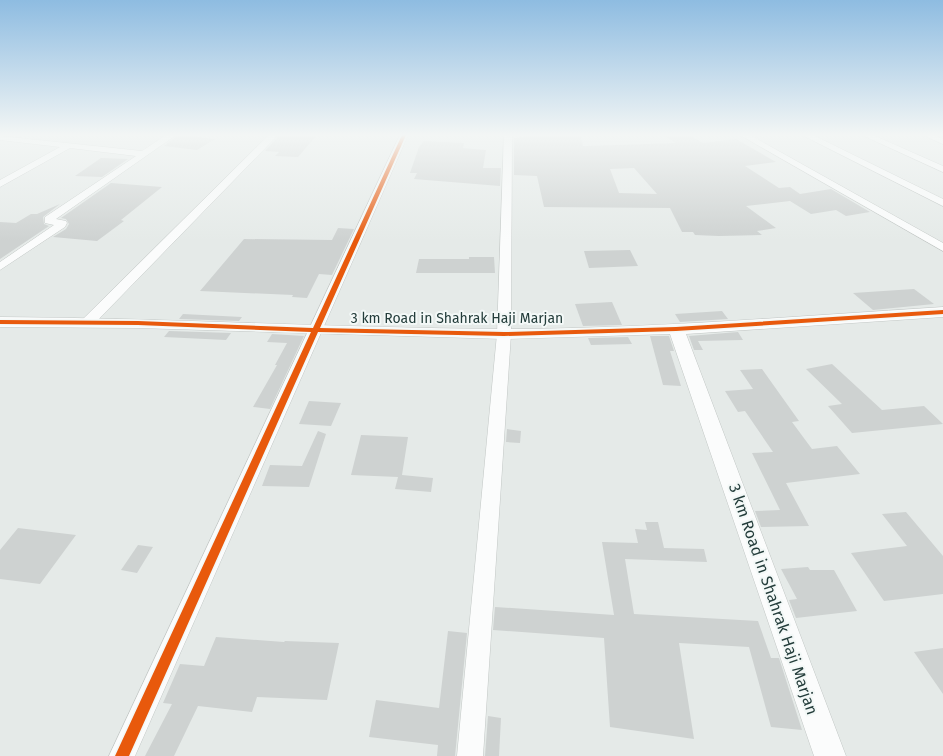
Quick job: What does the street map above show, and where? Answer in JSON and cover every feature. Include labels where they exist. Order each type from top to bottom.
[{"type":"street","points":[[0,184],[25,170]]},
{"type":"street","points":[[0,268],[62,223],[49,221],[49,219],[119,170]]},
{"type":"street","points":[[88,322],[239,170]]},
{"type":"street","points":[[122,756],[388,170]]},
{"type":"street","points":[[470,756],[504,334],[507,170]]},
{"type":"street","points":[[806,170],[943,248]]},
{"type":"street","points":[[877,170],[943,203]]},
{"type":"street","name":"3 km Road in Shahrak Haji Marjan","points":[[0,322],[88,322],[504,334],[676,329],[943,312]]},
{"type":"street","name":"3 km Road in Shahrak Haji Marjan","points":[[676,329],[718,439],[782,629],[830,756]]},
{"type":"building","points":[[83,170],[112,170],[102,177],[75,176]]},
{"type":"building","points":[[411,170],[501,170],[500,186],[414,179],[417,173],[410,173]]},
{"type":"building","points":[[514,170],[610,170],[619,193],[657,194],[636,170],[752,170],[779,188],[790,187],[800,194],[831,189],[870,212],[846,216],[836,210],[811,214],[790,201],[746,206],[776,228],[757,231],[762,235],[695,235],[693,232],[682,232],[670,208],[544,207],[537,176],[514,175]]},
{"type":"building","points":[[111,183],[162,187],[121,220],[124,221],[97,241],[53,237],[66,229],[69,224],[66,219],[61,218]]},
{"type":"building","points":[[60,204],[43,217],[44,224],[49,226],[0,259],[0,222],[16,223],[31,214],[37,214]]},
{"type":"building","points":[[338,228],[354,229],[332,275],[319,274],[307,298],[292,297],[293,295],[200,291],[244,239],[332,240]]},
{"type":"building","points":[[630,250],[638,266],[589,268],[584,251]]},
{"type":"building","points":[[469,257],[494,257],[495,273],[416,273],[419,259],[469,259]]},
{"type":"building","points":[[914,289],[934,304],[873,310],[853,293]]},
{"type":"building","points":[[612,302],[622,325],[583,326],[575,304]]},
{"type":"building","points":[[722,311],[728,319],[680,322],[675,314]]},
{"type":"building","points":[[183,314],[242,317],[239,321],[179,319]]},
{"type":"building","points":[[169,331],[231,333],[226,340],[164,337]]},
{"type":"building","points":[[738,332],[743,340],[698,341],[703,350],[694,350],[689,336]]},
{"type":"building","points":[[272,334],[304,336],[270,409],[253,407],[287,343],[267,342]]},
{"type":"building","points":[[650,336],[669,336],[674,351],[670,351],[681,386],[663,385]]},
{"type":"building","points":[[628,337],[632,344],[591,345],[588,338]]},
{"type":"building","points":[[832,364],[882,410],[924,406],[943,424],[852,433],[828,406],[842,404],[806,369]]},
{"type":"building","points":[[762,369],[799,421],[792,422],[812,449],[837,446],[860,474],[786,483],[809,526],[761,527],[755,511],[780,510],[752,453],[773,452],[745,411],[738,412],[725,391],[753,389],[740,370]]},
{"type":"building","points":[[309,401],[341,403],[331,426],[299,424]]},
{"type":"building","points":[[507,429],[521,431],[520,443],[506,442]]},
{"type":"building","points":[[318,431],[326,434],[309,487],[262,486],[270,465],[302,466]]},
{"type":"building","points":[[361,435],[408,437],[402,475],[433,478],[431,492],[395,489],[398,477],[351,475]]},
{"type":"building","points":[[906,512],[943,556],[943,594],[884,601],[851,553],[907,546],[882,514]]},
{"type":"building","points":[[645,522],[658,522],[664,548],[704,549],[707,562],[625,559],[634,614],[758,621],[771,658],[779,658],[802,730],[771,727],[749,647],[679,643],[694,739],[610,727],[604,638],[493,630],[495,607],[614,615],[602,542],[638,543],[635,529],[647,530]]},
{"type":"building","points":[[18,528],[76,535],[40,584],[0,579],[0,550]]},
{"type":"building","points":[[138,545],[153,547],[137,573],[121,570]]},
{"type":"building","points":[[808,567],[810,570],[834,570],[857,611],[796,618],[789,600],[797,599],[781,569]]},
{"type":"building","points":[[448,631],[467,633],[455,756],[437,756],[438,745],[369,737],[376,700],[439,708]]},
{"type":"building","points":[[216,637],[284,642],[339,643],[327,700],[257,697],[252,712],[198,706],[174,756],[145,756],[172,704],[163,703],[180,664],[204,666]]},
{"type":"building","points":[[943,648],[943,694],[914,652]]},
{"type":"building","points":[[488,716],[501,718],[499,756],[485,756]]},
{"type":"cycle path","points":[[122,756],[388,170]]},
{"type":"cycle path","points":[[0,322],[138,323],[315,330],[504,334],[676,329],[943,312]]}]
